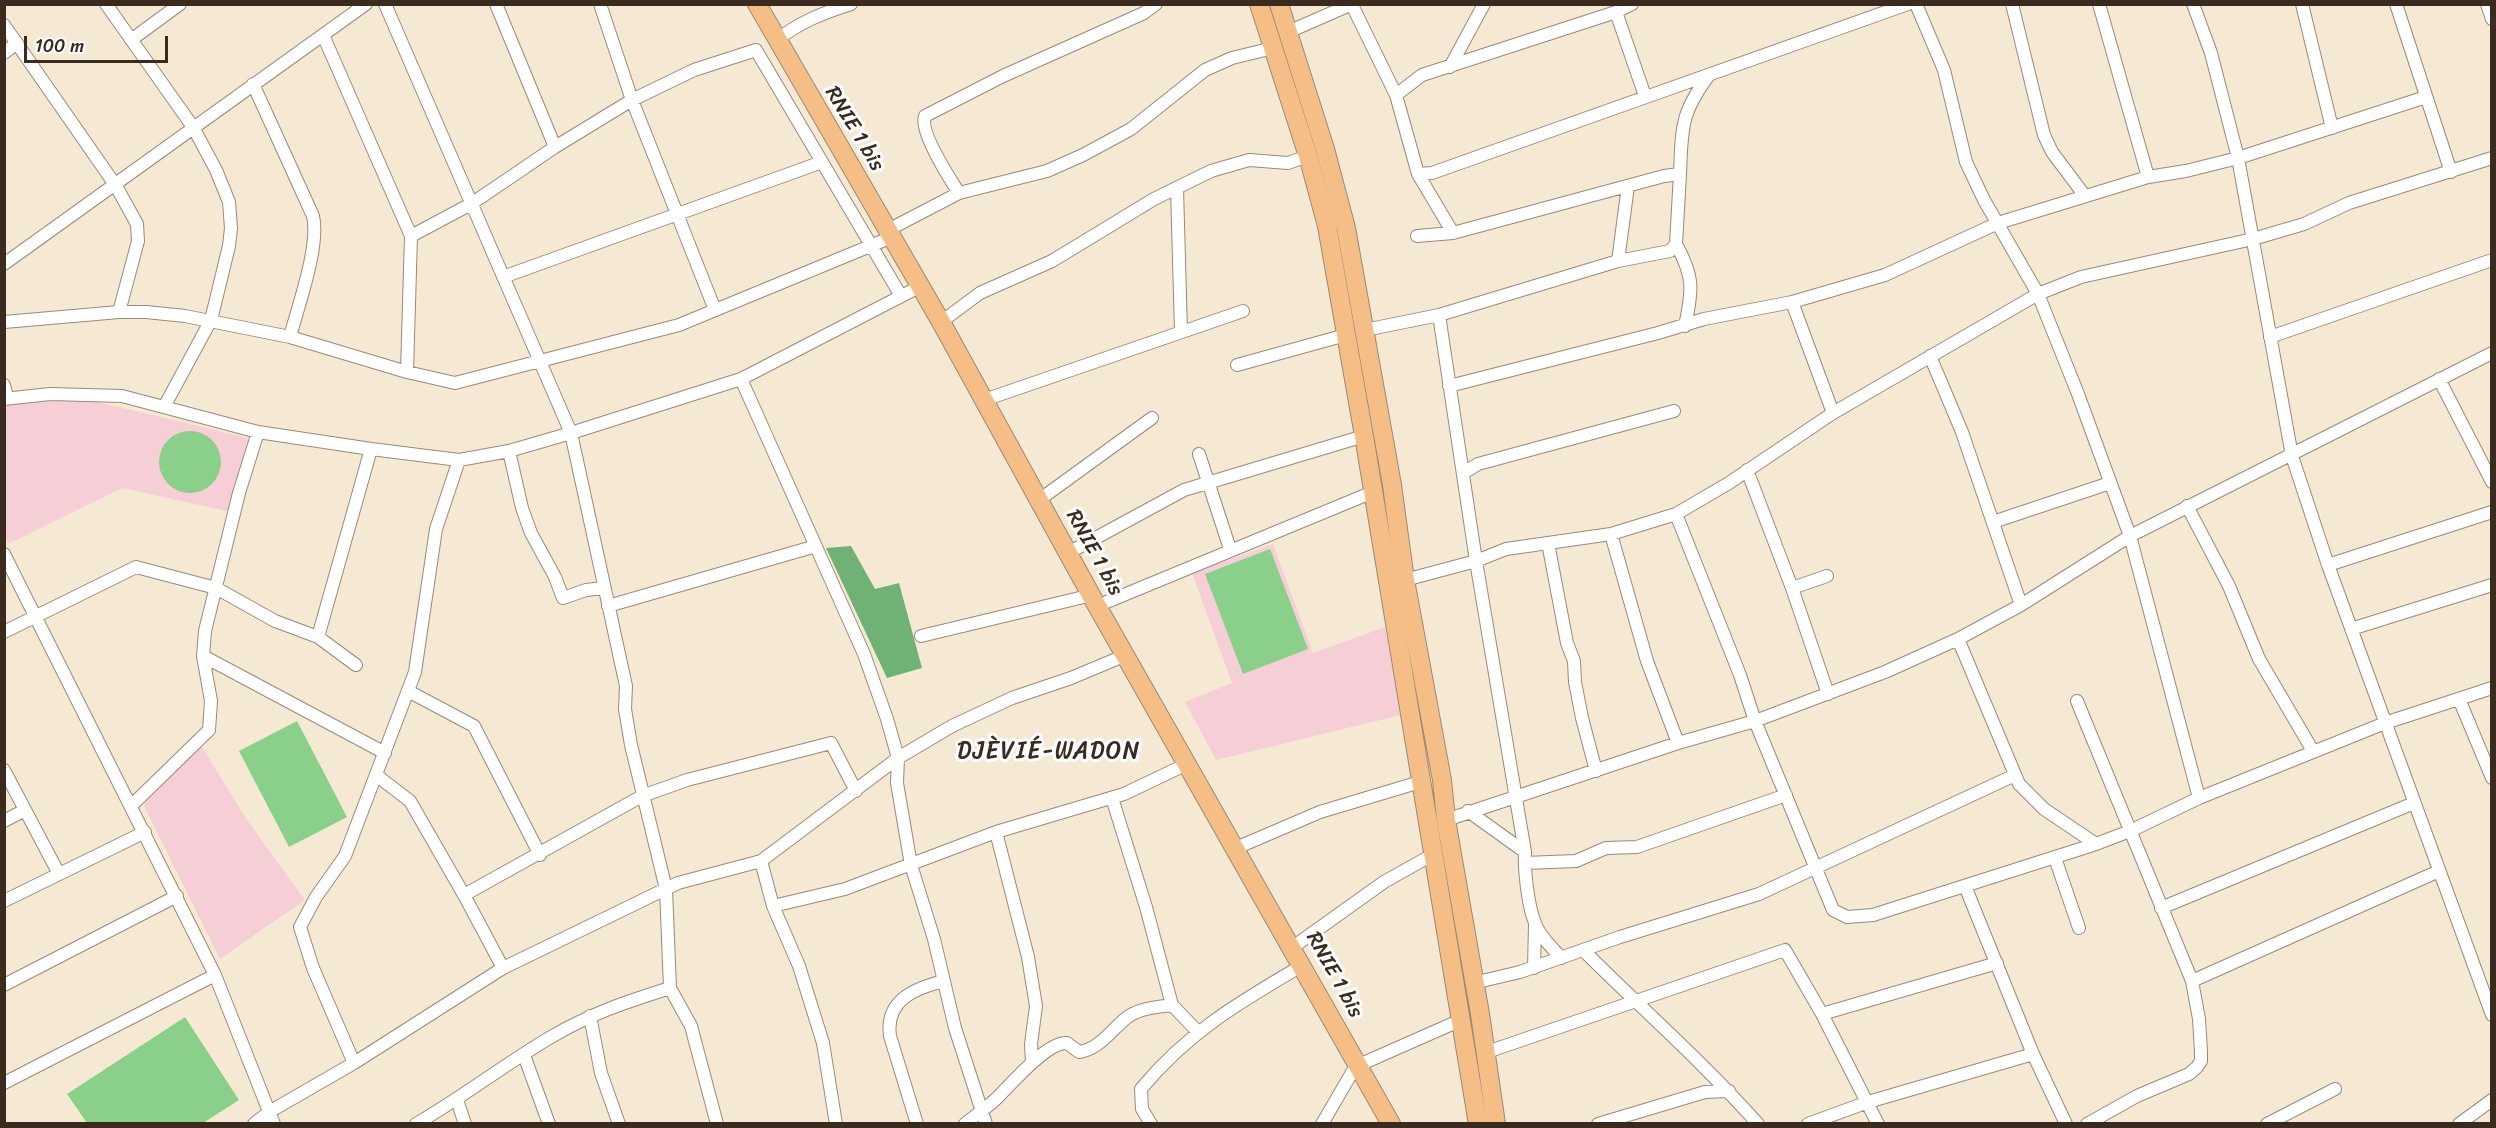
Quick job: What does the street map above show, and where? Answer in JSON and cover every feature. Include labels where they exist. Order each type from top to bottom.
[{"type":"main road","name":"RNIE 1 bis","points":[[757,4],[776,41],[941,322],[1094,600],[1189,763],[1391,1124]]},
{"type":"main road","points":[[1259,4],[1308,156],[1327,226],[1478,1124]]},
{"type":"main road","points":[[1279,4],[1328,160],[1346,228],[1392,485],[1405,580],[1442,780],[1446,820],[1453,849],[1496,1124]]},
{"type":"street","points":[[106,4],[193,127],[222,184],[230,215],[229,246],[210,320],[164,407]]},
{"type":"street","points":[[131,40],[180,4]]},
{"type":"street","points":[[4,264],[116,186],[193,127],[366,4]]},
{"type":"street","points":[[385,4],[571,433],[626,686],[625,709],[642,796],[666,889],[670,988],[691,1026],[717,1124]]},
{"type":"street","points":[[496,4],[555,147]]},
{"type":"street","points":[[600,4],[632,100],[715,310]]},
{"type":"street","points":[[776,41],[790,28],[818,14],[851,4]]},
{"type":"street","points":[[959,193],[932,143],[924,124],[925,116],[1004,76],[1144,13],[1156,4]]},
{"type":"street","points":[[1450,67],[1484,4]]},
{"type":"street","points":[[1396,95],[1422,75],[1616,12],[1632,4]]},
{"type":"street","points":[[1421,179],[1432,172],[1908,4]]},
{"type":"street","points":[[1916,4],[1944,70],[1966,162],[2038,294],[2078,394],[2130,536],[2199,798]]},
{"type":"street","points":[[2012,4],[2044,135],[2052,152],[2085,196]]},
{"type":"street","points":[[2099,4],[2148,177]]},
{"type":"street","points":[[2193,4],[2211,53],[2238,158],[2292,456],[2328,565],[2492,1016]]},
{"type":"street","points":[[2302,4],[2332,128]]},
{"type":"street","points":[[2396,4],[2451,172]]},
{"type":"street","points":[[2487,4],[2492,19]]},
{"type":"street","points":[[1288,32],[1352,5],[1396,95],[1421,179],[1453,232]]},
{"type":"street","points":[[1616,12],[1645,96]]},
{"type":"street","points":[[4,25],[116,186],[138,231],[118,312]]},
{"type":"street","points":[[322,35],[411,236],[407,372]]},
{"type":"street","points":[[4,53],[17,43]]},
{"type":"street","points":[[4,322],[118,312],[146,312],[210,320],[290,338],[407,372],[455,383],[679,325],[871,244],[959,193],[1047,171],[1131,129],[1205,70],[1232,58],[1273,48]]},
{"type":"street","points":[[411,236],[471,204],[555,147],[632,100],[694,70],[756,50],[901,296]]},
{"type":"street","points":[[1685,326],[1691,299],[1691,275],[1676,244],[1683,123],[1693,97],[1710,75]]},
{"type":"street","points":[[253,84],[313,216],[315,226],[312,250],[290,338]]},
{"type":"street","points":[[1449,386],[1709,318],[1792,302],[1885,275],[1998,223],[2148,177],[2186,171],[2238,158],[2426,97]]},
{"type":"street","points":[[941,322],[980,293],[1052,261],[1177,188],[1211,171],[1249,160],[1288,163],[1308,156]]},
{"type":"street","points":[[1405,580],[1476,561],[1506,549],[1611,534],[1676,514],[1833,413],[1930,356],[2038,294],[2080,277],[2253,239],[2304,224],[2349,203],[2492,158]]},
{"type":"street","points":[[503,277],[822,162]]},
{"type":"street","points":[[1417,236],[1453,232],[1664,176],[1680,174]]},
{"type":"street","points":[[1618,261],[1628,186]]},
{"type":"street","points":[[1177,188],[1181,332]]},
{"type":"street","points":[[1365,330],[1439,315],[1618,261],[1670,251],[1676,244]]},
{"type":"street","points":[[2270,337],[2492,260]]},
{"type":"street","points":[[5,394],[122,396],[258,432],[459,460],[509,451],[741,379],[919,287]]},
{"type":"street","points":[[1691,299],[1709,318]]},
{"type":"street","points":[[1792,302],[1833,413]]},
{"type":"street","points":[[984,400],[1243,311]]},
{"type":"street","points":[[1439,315],[1535,925],[1534,968]]},
{"type":"street","points":[[1237,365],[1346,335]]},
{"type":"street","points":[[1446,820],[1678,743],[1755,721],[1828,694],[1958,639],[2021,605],[2130,536],[2492,353]]},
{"type":"street","points":[[1930,356],[1962,432],[2021,605]]},
{"type":"street","points":[[741,379],[864,654],[887,719],[898,758],[897,783],[911,865],[934,939],[955,1028],[986,1124]]},
{"type":"street","points":[[2439,379],[2492,482]]},
{"type":"street","points":[[1463,473],[1478,464],[1674,411]]},
{"type":"street","points":[[1039,500],[1152,418]]},
{"type":"street","points":[[131,806],[209,730],[211,701],[203,656],[205,631],[258,432]]},
{"type":"street","points":[[1068,553],[1184,490],[1364,436]]},
{"type":"street","points":[[318,637],[371,449]]},
{"type":"street","points":[[509,451],[522,508],[531,533],[555,577],[563,598],[586,590],[604,588]]},
{"type":"street","points":[[1198,454],[1230,549]]},
{"type":"street","points":[[1460,457],[1478,464]]},
{"type":"street","points":[[354,1063],[313,968],[300,927],[315,897],[345,856],[415,672],[436,530],[459,460]]},
{"type":"street","points":[[1747,470],[1792,588],[1828,694]]},
{"type":"street","points":[[1993,522],[2110,483]]},
{"type":"street","points":[[921,636],[1094,600],[1372,492]]},
{"type":"street","points":[[2187,506],[2229,586],[2259,659],[2313,752]]},
{"type":"street","points":[[2328,565],[2492,512]]},
{"type":"street","points":[[1676,514],[1740,675],[1755,721],[1833,910],[1846,917],[1873,915],[2096,844],[2130,831],[2199,798],[2385,723],[2492,688]]},
{"type":"street","points":[[1611,534],[1647,661],[1678,743]]},
{"type":"street","points":[[1548,543],[1567,643],[1574,661],[1580,706],[1596,771]]},
{"type":"street","points":[[608,606],[816,546]]},
{"type":"street","points":[[4,554],[215,975],[272,1118]]},
{"type":"street","points":[[4,632],[136,567],[216,588],[275,621],[318,637],[356,665]]},
{"type":"street","points":[[1792,588],[1827,576]]},
{"type":"street","points":[[2351,629],[2492,585]]},
{"type":"street","points":[[1958,639],[2019,784],[2029,797],[2096,844]]},
{"type":"street","points":[[254,1124],[272,1118],[503,968],[693,877],[761,861],[898,758],[952,726],[1012,698],[1071,678],[1126,655]]},
{"type":"street","points":[[203,656],[385,753]]},
{"type":"street","points":[[408,691],[474,726],[540,855]]},
{"type":"street","points":[[2459,699],[2492,778]]},
{"type":"street","points":[[2077,701],[2192,981],[2199,1019],[2201,1052],[2201,1061],[2189,1074],[2137,1096],[2087,1124]]},
{"type":"street","points":[[464,895],[540,855],[642,796],[687,780],[831,743],[856,791]]},
{"type":"street","points":[[773,906],[845,890],[996,832],[1112,798],[1189,763]]},
{"type":"street","points":[[4,771],[59,874]]},
{"type":"street","points":[[376,775],[410,801],[503,968]]},
{"type":"street","points":[[1473,983],[1534,968],[1759,894],[2015,775]]},
{"type":"street","points":[[1236,848],[1320,812],[1420,782]]},
{"type":"street","points":[[1468,811],[1525,857],[1576,861],[1606,848],[1637,847],[1786,795]]},
{"type":"street","points":[[1112,798],[1146,907],[1172,1005],[1198,1032]]},
{"type":"street","points":[[2161,908],[2414,803]]},
{"type":"street","points":[[4,821],[26,810]]},
{"type":"street","points":[[4,901],[145,832]]},
{"type":"street","points":[[996,832],[1028,957],[1036,1006],[1031,1044],[1032,1061]]},
{"type":"street","points":[[1293,947],[1393,876],[1432,855]]},
{"type":"street","points":[[2055,858],[2079,928]]},
{"type":"street","points":[[761,861],[773,906],[799,966],[823,1042],[836,1124]]},
{"type":"street","points":[[2192,981],[2439,871]]},
{"type":"street","points":[[1965,886],[2033,1054],[2066,1124]]},
{"type":"street","points":[[4,986],[177,896]]},
{"type":"street","points":[[1535,925],[1561,958]]},
{"type":"street","points":[[1484,1053],[1785,950],[1822,1014],[1878,1124]]},
{"type":"street","points":[[1583,951],[1712,1072],[1758,1124]]},
{"type":"street","points":[[1822,1014],[1997,963]]},
{"type":"street","points":[[1151,1124],[1142,1109],[1142,1089],[1183,1044],[1213,1020],[1303,965]]},
{"type":"street","points":[[4,1083],[215,975]]},
{"type":"street","points":[[917,1124],[890,1036],[888,1022],[895,1007],[907,995],[921,986],[944,981]]},
{"type":"street","points":[[416,1124],[457,1100],[494,1072],[590,1016],[620,1003],[670,988]]},
{"type":"street","points":[[965,1124],[1032,1061],[1061,1042],[1083,1052],[1094,1047],[1131,1015],[1172,1005]]},
{"type":"street","points":[[590,1016],[601,1073],[619,1124]]},
{"type":"street","points":[[1322,1124],[1354,1069],[1359,1065],[1461,1020]]},
{"type":"street","points":[[1033,1031],[1050,1050]]},
{"type":"street","points":[[524,1054],[549,1124]]},
{"type":"street","points":[[1808,1124],[1868,1102],[2033,1054]]},
{"type":"street","points":[[1705,1092],[1712,1072]]},
{"type":"street","points":[[2267,1124],[2335,1089]]},
{"type":"street","points":[[1598,1124],[1705,1092],[1729,1091]]},
{"type":"street","points":[[457,1100],[465,1124]]},
{"type":"street","points":[[2459,1124],[2492,1100]]},
{"type":"shaded area","points":[[90,400],[248,438],[231,512],[122,488],[8,544],[5,537],[5,405]]},
{"type":"shaded area","points":[[1273,544],[1313,653],[1385,627],[1401,715],[1216,760],[1185,702],[1232,683],[1192,573]]},
{"type":"shaded area","points":[[202,747],[247,820],[305,900],[220,959],[144,806],[147,795]]},
{"type":"green space","points":[[184,431],[196,431],[212,440],[219,450],[221,462],[219,474],[212,484],[196,493],[184,493],[173,488],[164,479],[159,468],[159,456],[164,445],[173,436]]},
{"type":"green space","points":[[851,546],[875,589],[899,583],[922,668],[887,678],[826,548]]},
{"type":"green space","points":[[1270,549],[1308,649],[1243,674],[1205,574]]},
{"type":"green space","points":[[297,721],[347,817],[289,847],[239,751]]},
{"type":"green space","points":[[185,1017],[239,1100],[203,1123],[87,1123],[67,1094]]},
{"type":"district","name":"DJÈVIÉ-WADON","points":[[1049,752]]}]
